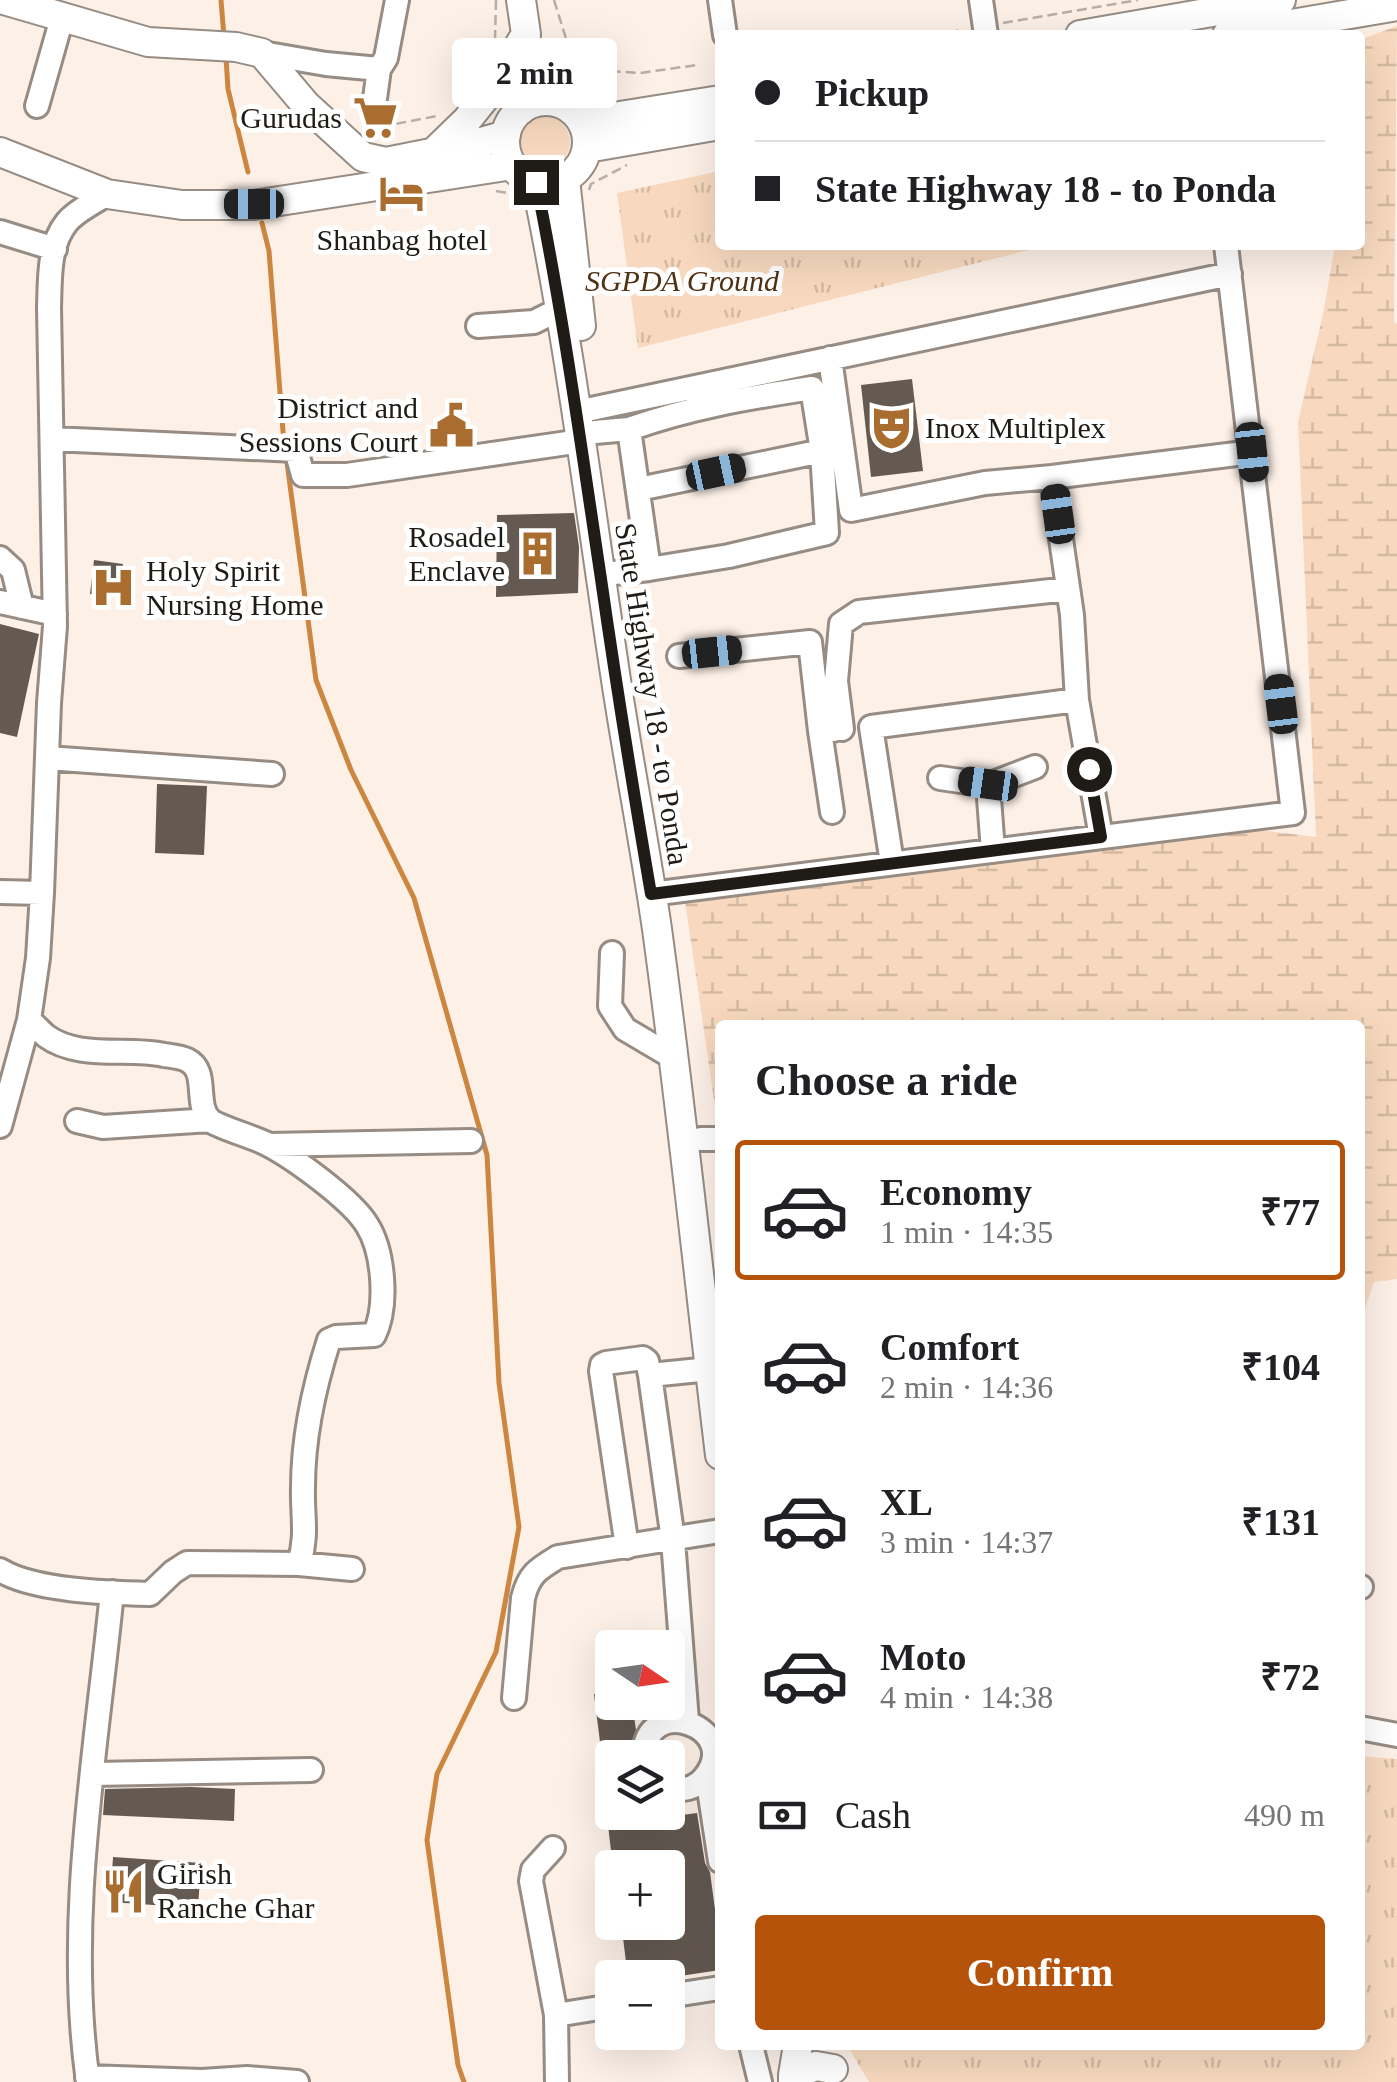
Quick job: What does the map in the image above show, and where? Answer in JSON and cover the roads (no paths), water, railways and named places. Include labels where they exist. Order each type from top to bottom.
[{"type":"main road","points":[[4,0],[57,11],[148,42],[237,49],[306,105],[364,126],[362,157],[386,162],[506,135]]},
{"type":"main road","points":[[521,0],[526,34],[521,110]]},
{"type":"main road","points":[[1106,30],[1251,2],[1281,0]]},
{"type":"main road","points":[[1256,30],[1397,6]]},
{"type":"main road","points":[[526,34],[558,103]]},
{"type":"main road","points":[[432,154],[496,84],[526,34]]},
{"type":"main road","points":[[584,135],[715,101]]},
{"type":"main road","points":[[539,102],[568,107],[584,135],[577,185],[536,182],[512,165],[507,156],[506,135],[521,110],[539,102]]},
{"type":"main road","points":[[584,135],[715,125]]},
{"type":"main road","points":[[0,152],[107,194],[182,204],[254,204],[512,165]]},
{"type":"main road","name":"State Highway 18 - to Ponda","points":[[536,182],[614,573],[659,893],[715,1412]]},
{"type":"main road","name":"State Highway 18 - to Ponda","points":[[577,185],[586,423],[625,740],[683,993],[710,1139],[715,1216]]},
{"type":"main road","points":[[793,2079],[797,2050]]},
{"type":"main road","points":[[793,2079],[816,2066],[834,2066]]},
{"type":"street","points":[[340,191],[352,172],[378,69],[386,58],[397,0]]},
{"type":"street","points":[[720,0],[723,30]]},
{"type":"street","points":[[981,0],[986,29]]},
{"type":"street","points":[[37,106],[57,11]]},
{"type":"street","points":[[237,49],[378,69]]},
{"type":"street","points":[[0,1126],[30,1020],[42,893],[55,614],[50,267],[68,220],[107,194]]},
{"type":"street","points":[[0,232],[55,249]]},
{"type":"street","points":[[659,893],[1293,812],[1227,250]]},
{"type":"street","points":[[52,439],[284,450],[304,475],[347,474],[586,423],[830,358],[1230,274]]},
{"type":"street","points":[[478,326],[534,322],[560,309]]},
{"type":"street","points":[[830,358],[851,510],[986,483],[1252,452]]},
{"type":"street","points":[[586,423],[629,429],[676,412],[729,400],[812,388],[822,451],[827,533],[729,556],[614,573]]},
{"type":"street","points":[[629,429],[649,569]]},
{"type":"street","points":[[638,490],[822,451]]},
{"type":"street","points":[[1052,477],[1072,615],[1077,700],[1101,837]]},
{"type":"street","points":[[0,558],[13,570],[11,605],[55,614]]},
{"type":"street","points":[[832,812],[831,730],[841,624],[860,612],[1068,589]]},
{"type":"street","points":[[678,656],[810,642],[831,730]]},
{"type":"street","points":[[831,730],[1077,700]]},
{"type":"street","points":[[872,726],[892,863]]},
{"type":"street","points":[[47,758],[272,774]]},
{"type":"street","points":[[940,778],[988,784],[1035,767]]},
{"type":"street","points":[[988,784],[993,850]]},
{"type":"street","points":[[0,892],[42,893]]},
{"type":"street","points":[[612,953],[610,1006],[625,1029],[674,1058]]},
{"type":"street","points":[[30,1020],[48,1038],[73,1047],[103,1052],[144,1051],[188,1060],[196,1068],[203,1107],[210,1120]]},
{"type":"street","points":[[77,1121],[103,1127],[210,1120],[269,1145],[341,1198],[366,1224],[377,1248],[382,1318],[374,1335],[329,1340],[308,1435],[303,1487],[306,1528],[299,1564]]},
{"type":"street","points":[[269,1145],[471,1141]]},
{"type":"street","points":[[626,1547],[601,1371],[606,1363],[643,1358],[650,1375],[672,1540],[686,1721]]},
{"type":"street","points":[[650,1375],[710,1369]]},
{"type":"street","points":[[514,1698],[523,1598],[527,1582],[539,1569],[558,1557],[715,1532]]},
{"type":"street","points":[[0,1570],[25,1582],[150,1594],[187,1563],[299,1564],[352,1569]]},
{"type":"street","points":[[112,1592],[81,1912],[80,2017],[88,2080],[202,2082],[247,2078],[298,2082]]},
{"type":"street","points":[[648,1740],[654,1730],[675,1720],[697,1725],[706,1733],[713,1754],[713,1774],[685,1789]]},
{"type":"street","points":[[1365,1729],[1397,1736]]},
{"type":"street","points":[[93,1774],[311,1770]]},
{"type":"street","points":[[553,1848],[533,1870],[530,1881],[556,2015],[557,2082]]},
{"type":"street","points":[[685,1993],[715,1989]]},
{"type":"street","points":[[556,2015],[595,2009]]},
{"type":"street","points":[[752,2050],[760,2082]]},
{"type":"waterway","points":[[221,0],[224,37]]},
{"type":"waterway","points":[[226,58],[228,89],[248,172]]},
{"type":"waterway","points":[[262,223],[269,251],[284,444]]},
{"type":"waterway","points":[[286,455],[316,680],[351,770],[414,898],[487,1155],[499,1383],[519,1527],[496,1652],[437,1774],[427,1840],[458,2065],[464,2082]]},
{"type":"place","name":"Gurudas","points":[[375,118]]},
{"type":"place","name":"Shanbag hotel","points":[[402,193]]},
{"type":"place","name":"District and Sessions Court","points":[[451,425]]},
{"type":"place","name":"Inox Multiplex","points":[[892,428]]},
{"type":"place","name":"Rosadel Enclave","points":[[538,554]]},
{"type":"place","name":"Holy Spirit Nursing Home","points":[[113,588]]},
{"type":"place","name":"Girish Ranche Ghar","points":[[124,1891]]},
{"type":"park label","name":"SGPDA Ground","points":[[682,281]]}]
